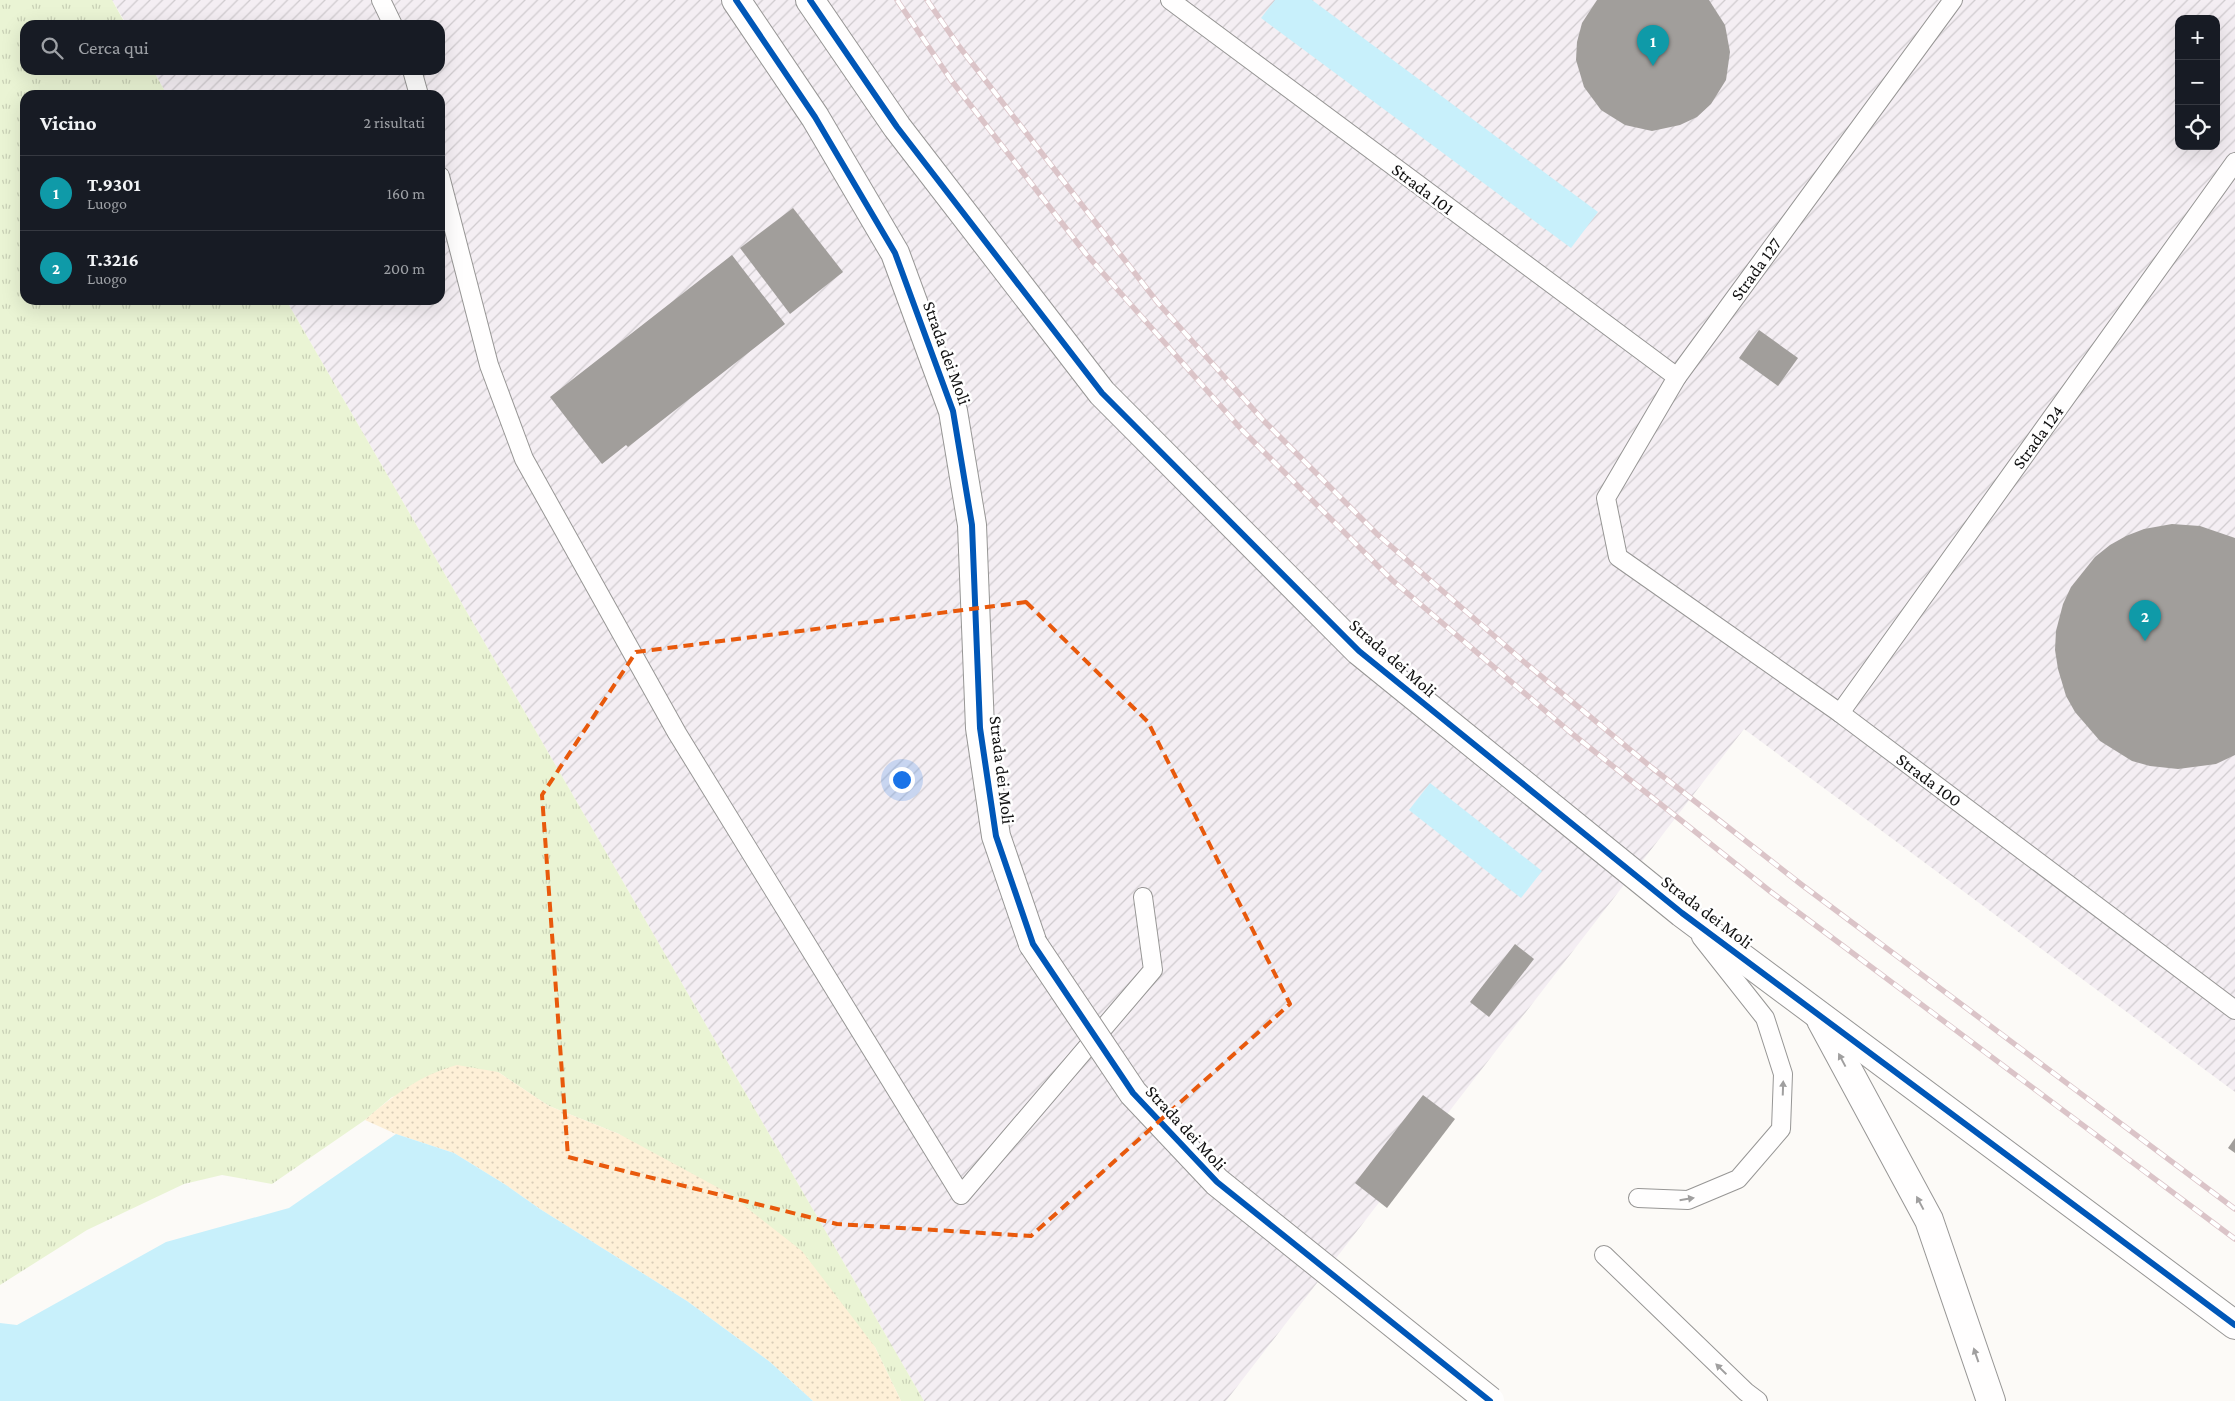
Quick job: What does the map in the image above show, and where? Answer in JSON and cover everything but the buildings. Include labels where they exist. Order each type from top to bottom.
[{"type":"street","name":"Strada dei Moli","points":[[736,0],[815,117],[895,253],[953,411],[972,525],[980,728],[996,836],[1033,944],[1132,1093],[1217,1182],[1490,1401]]},
{"type":"street","name":"Strada dei Moli","points":[[810,0],[897,127],[1102,393],[1359,652],[1682,912],[2235,1325]]},
{"type":"street","points":[[1817,1014],[1929,1220],[1991,1401]]},
{"type":"lane","points":[[382,0],[391,20]]},
{"type":"lane","name":"Strada 101","points":[[1170,0],[1677,377]]},
{"type":"lane","name":"Strada 127","points":[[1618,557],[1606,498],[1677,377],[1953,0]]},
{"type":"lane","points":[[413,75],[417,90]]},
{"type":"lane","name":"Strada 124","points":[[1840,713],[2235,162]]},
{"type":"lane","points":[[445,195],[489,365],[524,459],[677,733],[961,1195],[1153,970],[1143,897]]},
{"type":"lane","name":"Strada 100","points":[[1618,557],[1840,713],[2235,1010]]},
{"type":"lane","points":[[1638,1198],[1688,1200],[1738,1180],[1781,1129],[1783,1074],[1765,1018],[1682,912]]},
{"type":"lane","points":[[1604,1254],[1746,1392],[1758,1401]]},
{"type":"highlighted area","points":[[1026,602],[1148,722],[1290,1004],[1031,1236],[837,1224],[568,1157],[542,795],[636,652]]},
{"type":"shaded area","points":[[112,0],[2235,0],[2235,1092],[1744,729],[1226,1401],[924,1401],[289,305],[445,305],[445,90],[164,90],[156,75],[445,75],[445,20],[124,20]]},
{"type":"green space","points":[[0,0],[112,0],[123,20],[20,20],[20,75],[156,75],[164,90],[20,90],[20,305],[289,305],[924,1401],[901,1401],[875,1347],[619,1134],[549,1106],[498,1072],[392,1097],[365,1120],[272,1184],[222,1175],[184,1184],[87,1230],[0,1285]]},
{"type":"sand","points":[[457,1065],[498,1072],[549,1106],[619,1134],[728,1193],[802,1251],[875,1347],[901,1401],[813,1401],[770,1362],[687,1301],[540,1209],[506,1185],[454,1153],[396,1134],[365,1120],[386,1102],[419,1080]]},
{"type":"water","points":[[1275,0],[1312,0],[1598,212],[1571,248],[1261,18]]},
{"type":"water","points":[[1430,783],[1542,871],[1521,898],[1409,810]]},
{"type":"water","points":[[396,1134],[454,1153],[506,1185],[540,1209],[687,1301],[770,1362],[813,1401],[0,1401],[0,1323],[17,1325],[166,1242],[289,1208]]},
{"type":"railway","points":[[897,0],[951,80],[1086,254],[1242,430],[1392,580],[1570,732],[1771,892],[2235,1239]]},
{"type":"railway","points":[[927,0],[958,45],[1158,303],[1263,420],[1377,534],[1523,661],[1651,767],[1802,885],[2235,1209]]},
{"type":"cycle path","points":[[736,0],[815,117],[895,253],[953,411],[972,525],[980,728],[996,836],[1033,944],[1133,1093],[1217,1182],[1490,1401]]},
{"type":"cycle path","points":[[810,0],[897,127],[1102,393],[1359,651],[1682,913],[2235,1325]]},
{"type":"place","name":"T.9301","points":[[1653,66]]},
{"type":"place","name":"T.3216","points":[[2145,641]]}]
